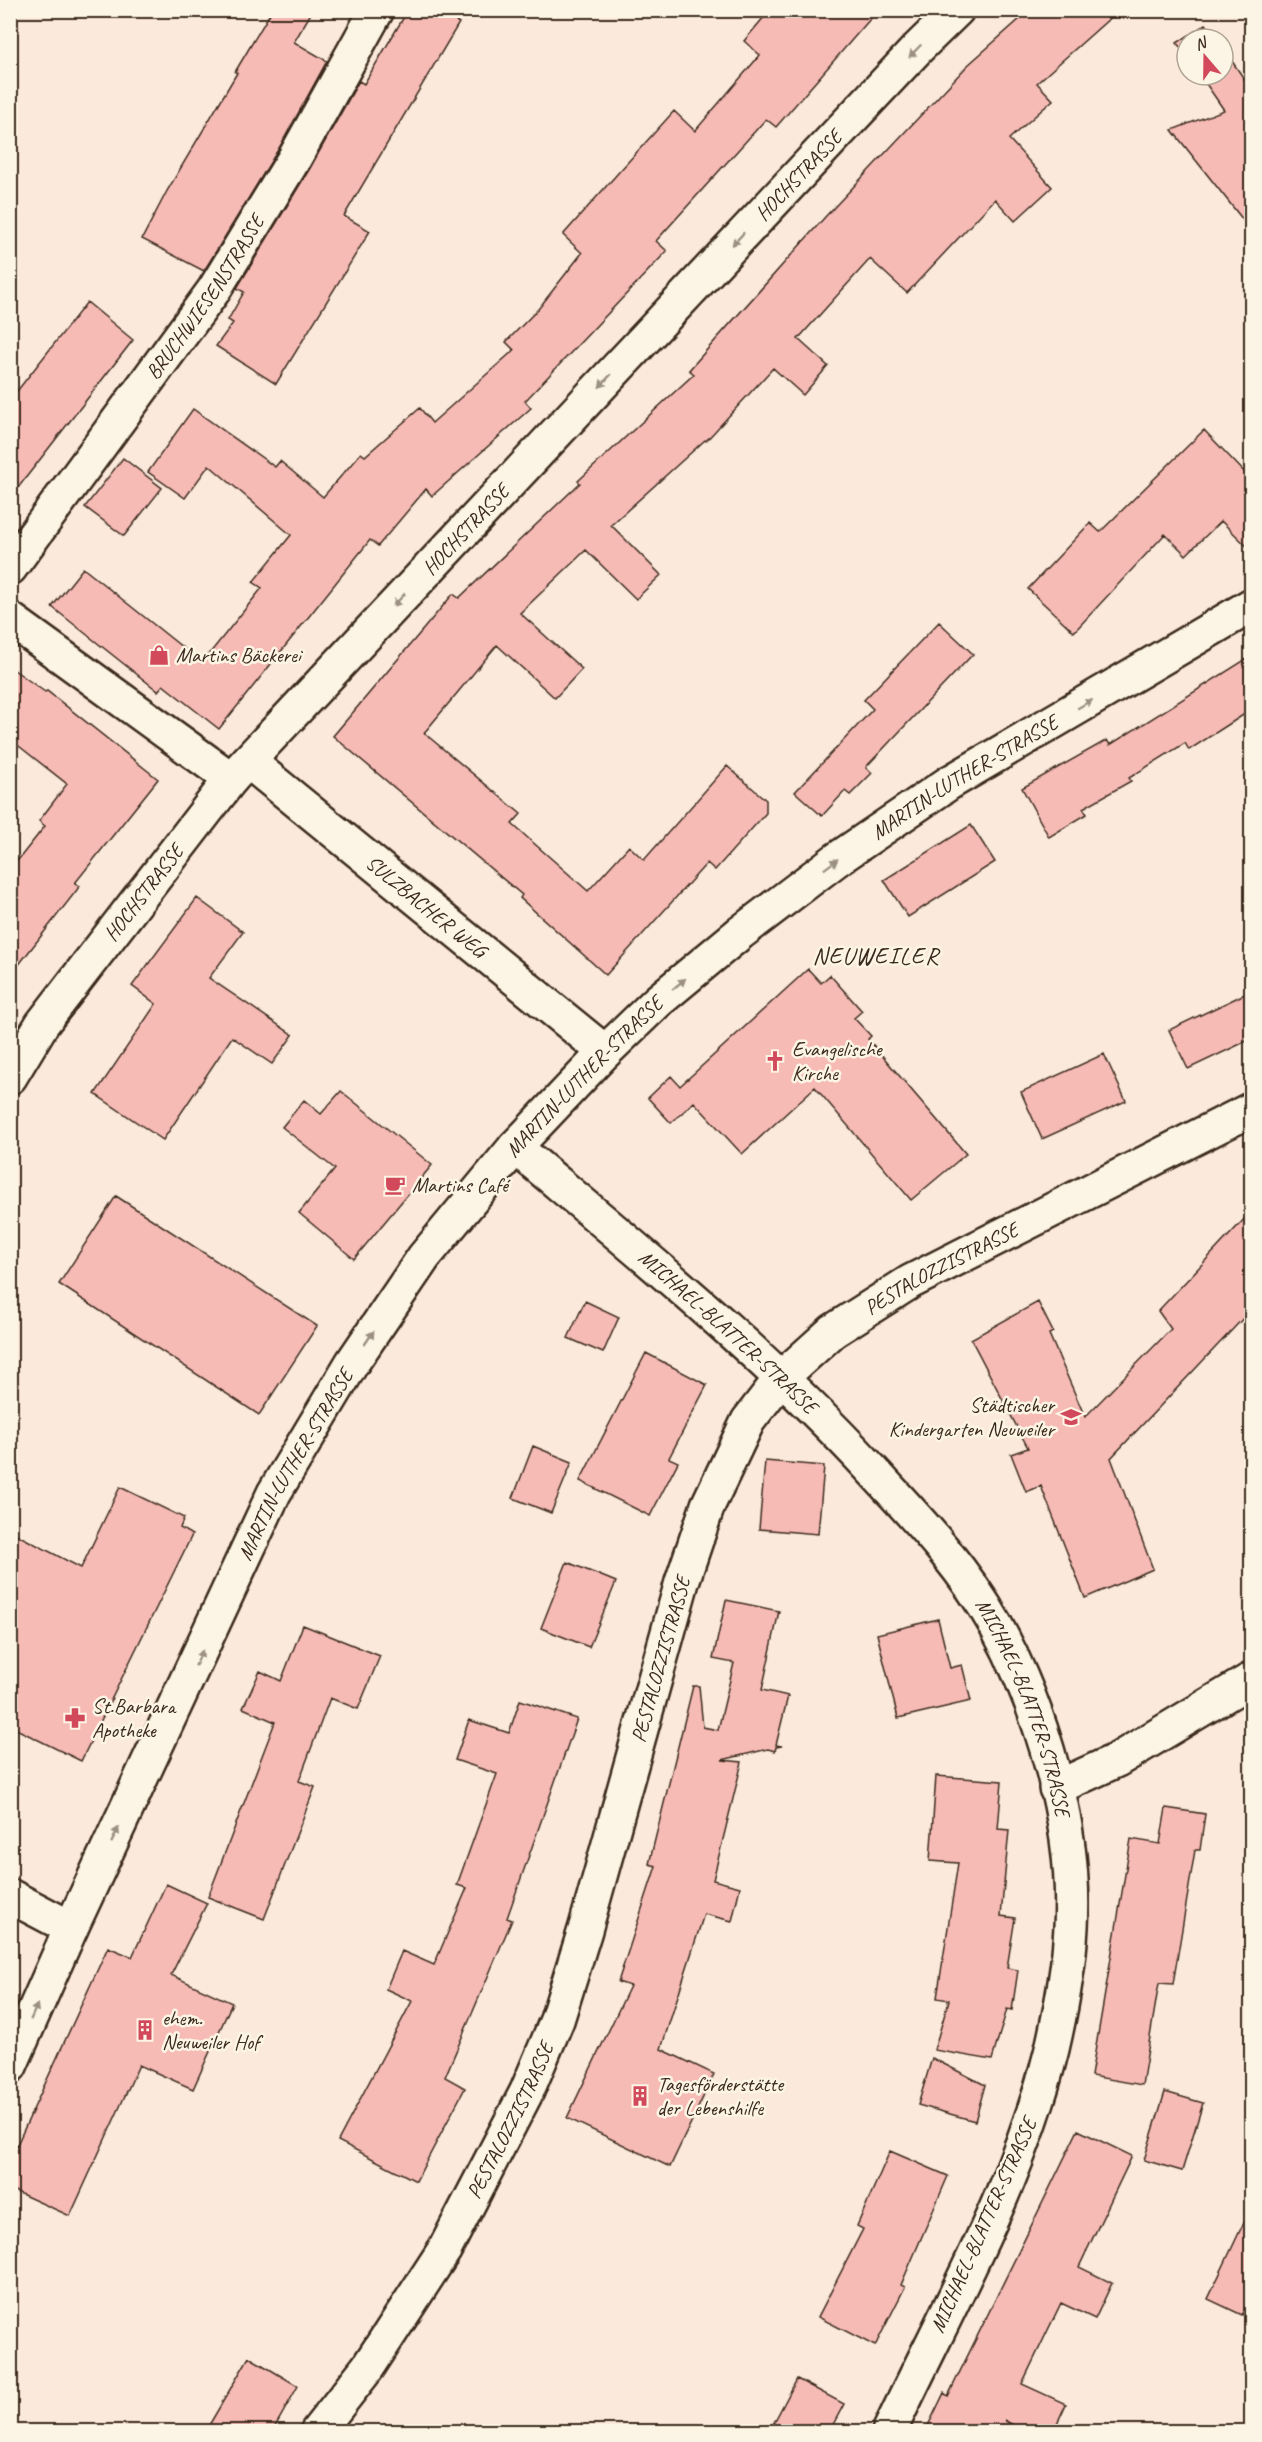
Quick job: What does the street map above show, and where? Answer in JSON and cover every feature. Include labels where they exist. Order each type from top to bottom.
[{"type":"street","name":"BRUCHWIESENSTRASSE","points":[[10,568],[214,290],[294,159],[377,10]]},
{"type":"street","name":"HOCHSTRASSE","points":[[10,1077],[42,1024],[239,770],[909,57],[957,10]]},
{"type":"street","name":"MARTIN-LUTHER-STRASSE","points":[[10,2066],[71,1928],[274,1493],[352,1363],[424,1257],[515,1147],[658,1001],[740,933],[836,860],[949,783],[1251,605]]},
{"type":"street","name":"SULZBACHER WEG","points":[[10,619],[239,770],[605,1053]]},
{"type":"street","name":"PESTALOZZISTRASSE","points":[[317,2432],[368,2367],[445,2248],[526,2091],[557,2020],[682,1582],[708,1504],[748,1420],[782,1377],[833,1331],[910,1282],[1251,1110]]},
{"type":"street","name":"MICHAEL-BLATTER-STRASSE","points":[[515,1147],[782,1377],[826,1419],[935,1539],[994,1622],[1025,1686],[1041,1730],[1068,1848],[1071,1926],[1052,2047],[1032,2117],[995,2209],[889,2432]]},
{"type":"street","points":[[1056,1788],[1117,1760],[1251,1679]]},
{"type":"street","points":[[10,1896],[71,1928]]},
{"type":"building","points":[[272,10],[313,10],[294,42],[327,61],[278,150],[204,271],[142,239],[167,191]]},
{"type":"building","points":[[408,10],[438,10],[459,23],[344,216],[370,231],[276,384],[216,346],[233,323],[228,320],[244,292],[237,288],[310,168],[359,81],[364,84]]},
{"type":"building","points":[[770,10],[878,10],[776,127],[766,119],[656,241],[667,251],[525,401],[531,408],[432,496],[426,489],[378,546],[370,540],[219,729],[163,685],[158,691],[52,607],[83,568],[202,663],[262,588],[253,582],[291,535],[209,465],[185,498],[148,472],[193,409],[275,467],[280,461],[323,497],[361,453],[365,456],[420,408],[432,423],[514,350],[506,342],[539,308],[582,253],[563,235],[618,173],[674,111],[695,131],[760,55],[744,41]]},
{"type":"building","points":[[1030,10],[1119,10],[1037,83],[1053,100],[1009,139],[1052,187],[1015,221],[995,199],[907,293],[870,259],[798,339],[828,366],[803,395],[773,368],[706,441],[611,525],[661,575],[636,599],[586,550],[520,613],[582,669],[555,698],[497,645],[424,733],[521,814],[512,824],[588,891],[629,846],[644,860],[727,766],[766,800],[766,813],[715,870],[707,863],[606,975],[520,898],[522,895],[333,736],[453,594],[459,598],[580,483],[578,481],[694,374],[689,370],[825,217],[968,65]]},
{"type":"building","points":[[1235,66],[1251,89],[1251,230],[1172,130],[1224,110],[1208,87],[1235,87]]},
{"type":"building","points":[[87,302],[133,340],[10,498],[10,400]]},
{"type":"building","points":[[1204,430],[1251,479],[1251,550],[1221,521],[1186,555],[1165,534],[1074,632],[1028,589],[1090,523],[1100,532]]},
{"type":"building","points":[[123,458],[162,488],[124,536],[85,507]]},
{"type":"building","points":[[939,622],[973,654],[866,767],[872,773],[850,795],[845,791],[822,816],[795,792],[873,709],[864,700]]},
{"type":"building","points":[[1251,656],[1251,710],[1189,750],[1185,743],[1129,778],[1131,781],[1083,808],[1087,814],[1049,837],[1022,788],[1107,740],[1110,745]]},
{"type":"building","points":[[10,667],[45,692],[47,691],[158,779],[75,883],[80,886],[10,976],[10,870],[45,826],[39,821],[67,784],[10,739]]},
{"type":"building","points":[[971,825],[995,862],[908,917],[884,880]]},
{"type":"building","points":[[197,898],[243,932],[209,978],[293,1035],[272,1064],[232,1037],[163,1140],[95,1094],[156,1004],[132,986]]},
{"type":"building","points":[[808,969],[821,983],[830,975],[862,1011],[854,1018],[871,1036],[868,1039],[966,1154],[911,1200],[815,1087],[742,1154],[694,1102],[671,1123],[648,1098],[671,1076],[680,1086]]},
{"type":"building","points":[[1251,991],[1251,1039],[1188,1069],[1169,1030]]},
{"type":"building","points":[[1104,1054],[1126,1101],[1042,1139],[1021,1092]]},
{"type":"building","points":[[341,1091],[432,1165],[354,1259],[299,1213],[335,1169],[282,1127],[304,1100],[321,1114]]},
{"type":"building","points":[[116,1196],[317,1326],[259,1415],[59,1284]]},
{"type":"building","points":[[1251,1212],[1251,1310],[1111,1458],[1153,1569],[1085,1598],[1041,1486],[1026,1492],[1011,1454],[1028,1448],[971,1339],[1038,1302],[1053,1332],[1049,1334],[1085,1417],[1171,1329],[1158,1311]]},
{"type":"building","points":[[585,1301],[619,1317],[603,1353],[568,1338]]},
{"type":"building","points":[[646,1353],[707,1385],[669,1458],[678,1462],[650,1516],[580,1481]]},
{"type":"building","points":[[533,1446],[572,1462],[551,1513],[513,1498]]},
{"type":"building","points":[[765,1461],[824,1466],[818,1534],[759,1529]]},
{"type":"building","points":[[120,1487],[184,1518],[180,1528],[192,1535],[81,1761],[10,1726],[10,1531],[81,1568]]},
{"type":"building","points":[[567,1562],[616,1582],[589,1647],[541,1628]]},
{"type":"building","points":[[726,1600],[779,1611],[762,1690],[788,1696],[776,1745],[782,1746],[776,1747],[775,1751],[768,1749],[722,1760],[742,1762],[713,1880],[740,1887],[732,1921],[704,1914],[661,2049],[714,2074],[670,2167],[567,2118],[630,1986],[618,1982],[656,1866],[649,1864],[693,1686],[699,1686],[703,1727],[718,1730],[734,1663],[713,1659]]},
{"type":"building","points":[[938,1619],[950,1668],[962,1665],[971,1701],[898,1718],[877,1634]]},
{"type":"building","points":[[303,1625],[380,1656],[358,1709],[330,1698],[299,1781],[315,1787],[264,1919],[208,1897],[275,1722],[243,1708],[260,1671],[281,1681]]},
{"type":"building","points":[[520,1700],[577,1719],[507,1918],[512,1920],[445,2077],[465,2088],[416,2181],[338,2141],[412,2001],[386,1989],[402,1951],[434,1965],[467,1888],[457,1885],[497,1774],[455,1760],[469,1720],[509,1733]]},
{"type":"building","points":[[936,1776],[1002,1781],[998,1829],[1009,1830],[1001,1916],[1015,1918],[1007,1968],[1018,1970],[1012,2010],[1007,2009],[992,2060],[934,2050],[949,2000],[937,1998],[958,1863],[930,1861]]},
{"type":"building","points":[[1166,1808],[1205,1814],[1200,1850],[1195,1850],[1173,1984],[1159,1983],[1142,2085],[1091,2076],[1131,1839],[1160,1844]]},
{"type":"building","points":[[166,1884],[207,1903],[171,1975],[232,2003],[193,2089],[139,2065],[70,2216],[10,2189],[10,2160],[108,1947],[132,1957]]},
{"type":"building","points":[[932,2058],[985,2085],[975,2121],[918,2105]]},
{"type":"building","points":[[1165,2092],[1203,2103],[1182,2171],[1144,2160]]},
{"type":"building","points":[[1078,2130],[1132,2156],[1079,2267],[1112,2283],[1095,2319],[1061,2303],[1022,2384],[1066,2404],[1053,2432],[1026,2432],[1004,2420],[1022,2432],[925,2432],[944,2393],[948,2396]]},
{"type":"building","points":[[890,2151],[948,2176],[901,2285],[905,2287],[875,2346],[818,2317],[863,2229],[857,2226]]},
{"type":"building","points":[[1251,2207],[1251,2297],[1242,2315],[1208,2299]]},
{"type":"building","points":[[249,2357],[298,2386],[272,2432],[205,2432]]},
{"type":"building","points":[[797,2379],[844,2404],[829,2432],[769,2432]]},
{"type":"place","name":"Martins Bäckerei","points":[[159,655]]},
{"type":"place","name":"Evangelische Kirche","points":[[775,1061]]},
{"type":"place","name":"Martins Café","points":[[395,1185]]},
{"type":"place","name":"Städtischer Kindergarten Neuweiler","points":[[1071,1417]]},
{"type":"place","name":"St.Barbara Apotheke","points":[[75,1718]]},
{"type":"place","name":"ehem. Neuweiler Hof","points":[[145,2030]]},
{"type":"place","name":"Tagesförderstätte der Lebenshilfe","points":[[640,2096]]},
{"type":"district","name":"NEUWEILER","points":[[876,956]]}]
